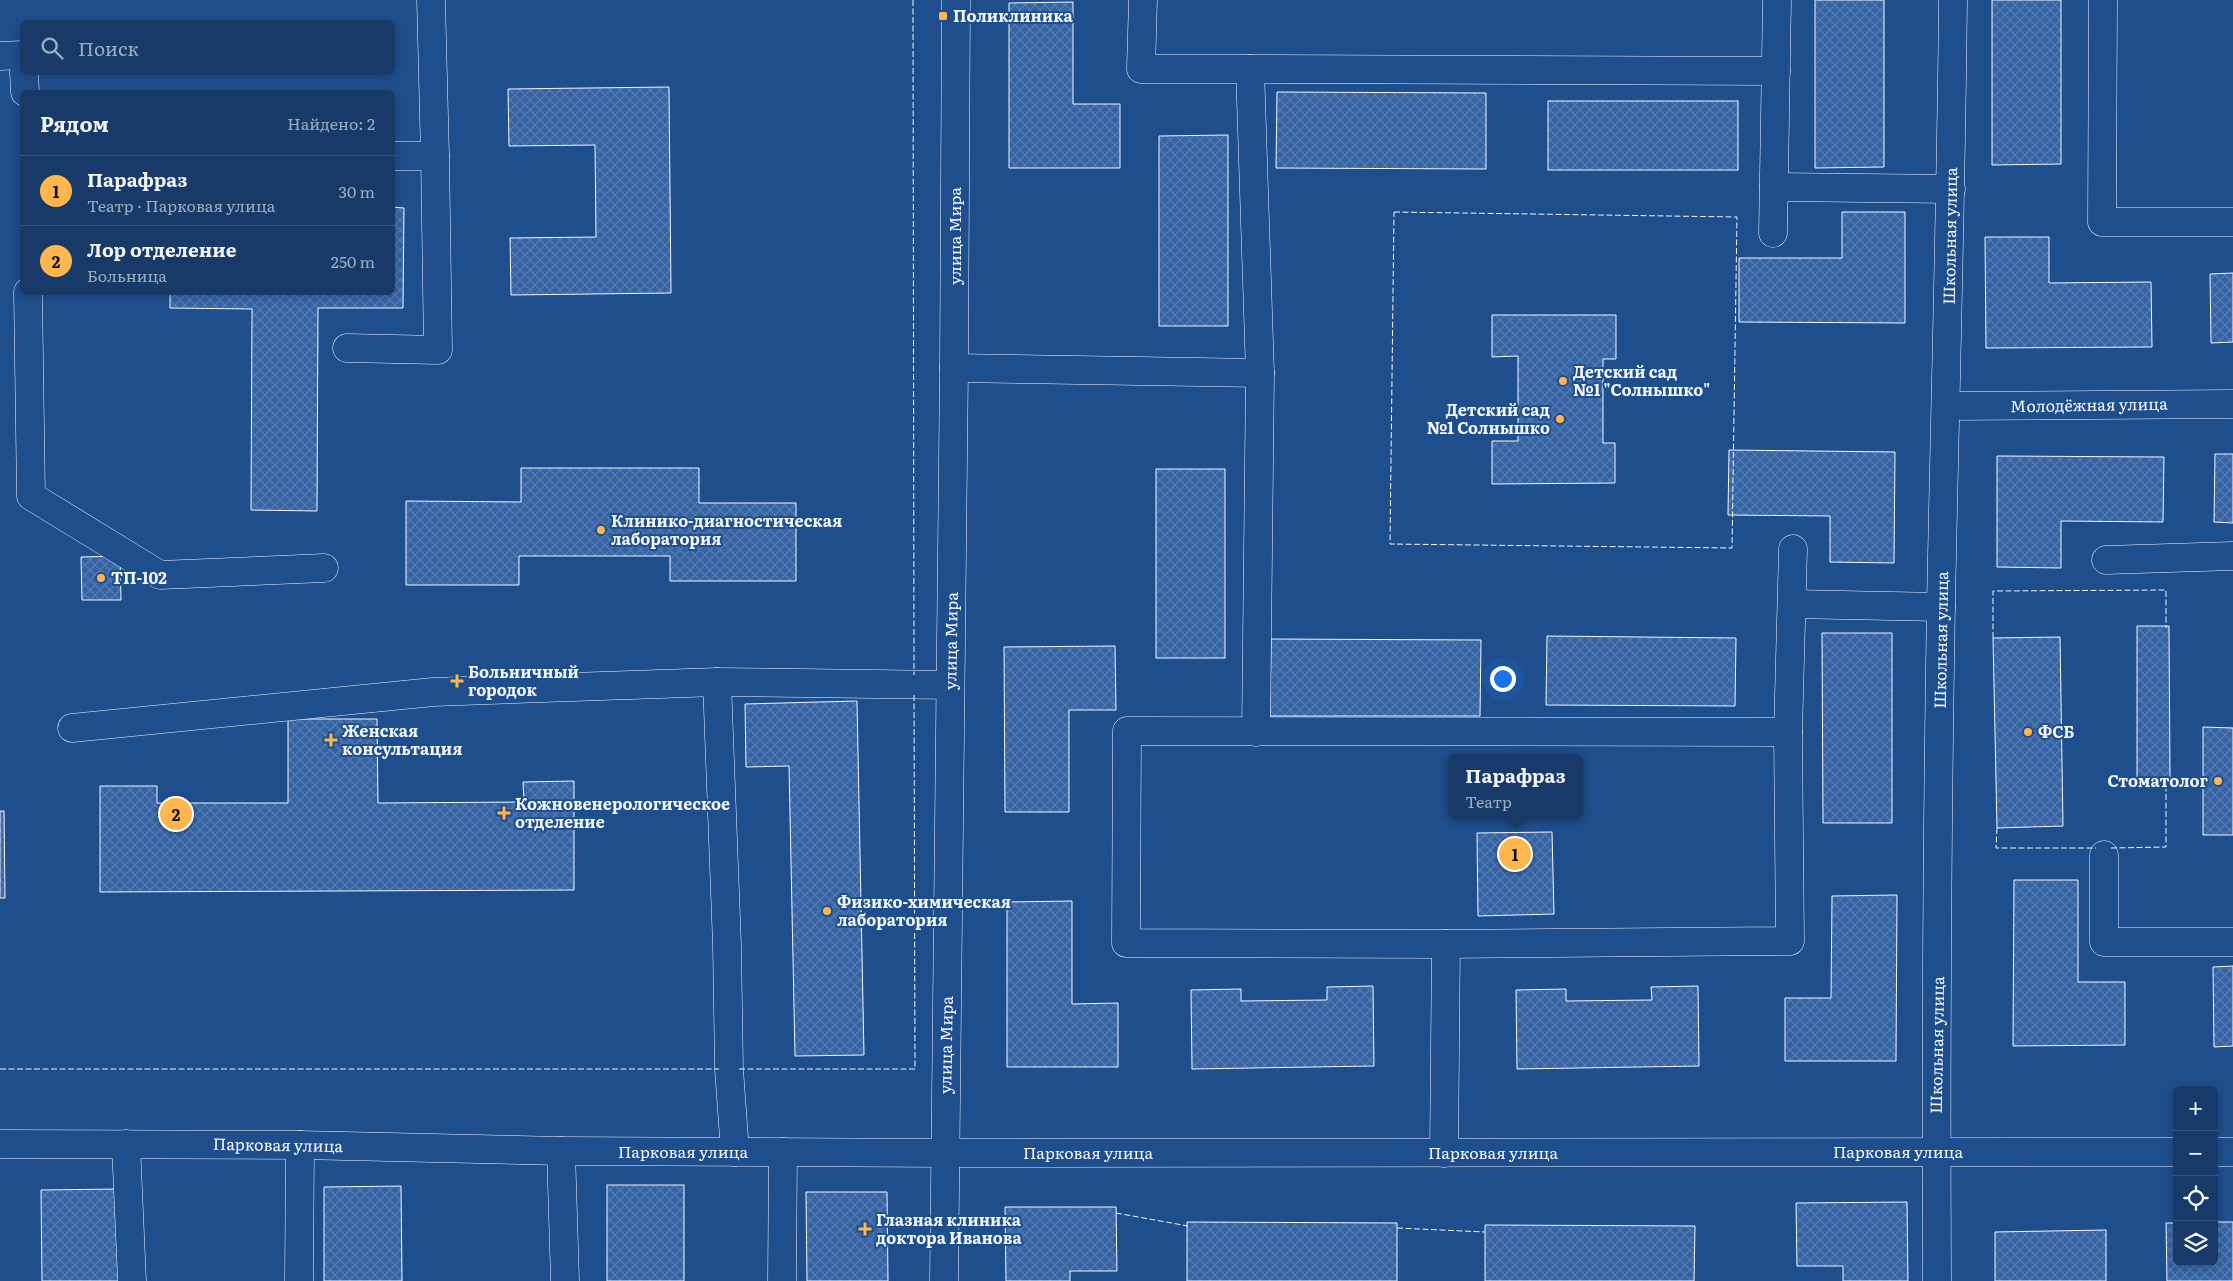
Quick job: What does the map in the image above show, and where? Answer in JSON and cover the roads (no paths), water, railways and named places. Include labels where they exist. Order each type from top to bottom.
[{"type":"street","points":[[347,348],[438,350],[431,0]]},
{"type":"street","name":"улица Мира","points":[[944,1281],[956,0]]},
{"type":"street","points":[[1142,0],[1141,68],[1776,71]]},
{"type":"street","points":[[1773,233],[1777,0]]},
{"type":"street","name":"Школьная улица","points":[[1937,1281],[1936,1152],[1941,607],[1951,189],[1953,0]]},
{"type":"street","points":[[2104,0],[2102,222],[2233,222]]},
{"type":"street","points":[[0,56],[20,55]]},
{"type":"street","points":[[1250,69],[1260,373],[1256,732]]},
{"type":"street","points":[[24,75],[25,90]]},
{"type":"street","points":[[395,156],[435,156]]},
{"type":"street","points":[[1774,187],[1951,189]]},
{"type":"street","points":[[28,295],[31,496],[160,575],[324,568]]},
{"type":"street","points":[[954,368],[1260,373]]},
{"type":"street","name":"Молодёжная улица","points":[[1946,406],[2233,404]]},
{"type":"street","points":[[1788,732],[1127,731],[1126,943],[1446,944],[1790,941],[1788,732],[1793,548]]},
{"type":"street","points":[[2106,560],[2233,556]]},
{"type":"street","points":[[1792,604],[1941,607]]},
{"type":"street","points":[[717,682],[727,945],[728,1069],[735,1152]]},
{"type":"street","points":[[72,728],[433,692],[717,682],[950,685]]},
{"type":"street","points":[[2104,855],[2104,942],[2233,942]]},
{"type":"street","points":[[1444,1153],[1446,944]]},
{"type":"street","name":"Парковая улица","points":[[0,1144],[300,1144],[561,1151],[945,1154],[2173,1152]]},
{"type":"street","points":[[126,1144],[132,1281]]},
{"type":"street","points":[[299,1281],[300,1144]]},
{"type":"street","points":[[561,1151],[565,1281]]},
{"type":"street","points":[[782,1281],[783,1152]]},
{"type":"street","points":[[2218,1152],[2233,1152]]},
{"type":"place","name":"Поликлиника","points":[[943,16]]},
{"type":"place","name":"Детский сад №1 \"Солнышко\"","points":[[1563,381]]},
{"type":"place","name":"Детский сад №1 Солнышко","points":[[1560,419]]},
{"type":"place","name":"Клинико-диагностическая лаборатория","points":[[601,530]]},
{"type":"place","name":"ТП-102","points":[[101,578]]},
{"type":"place","name":"Больничный городок","points":[[457,681]]},
{"type":"place","name":"ФСБ","points":[[2028,732]]},
{"type":"place","name":"Женская консультация","points":[[331,740]]},
{"type":"place","name":"Стоматолог","points":[[2218,781]]},
{"type":"place","name":"Кожновенерологическое отделение","points":[[504,813]]},
{"type":"place","name":"Лор отделение","points":[[176,814]]},
{"type":"place","name":"Парафраз","points":[[1515,854]]},
{"type":"place","name":"Физико-химическая лаборатория","points":[[827,911]]},
{"type":"place","name":"Глазная клиника доктора Иванова","points":[[865,1229]]}]
